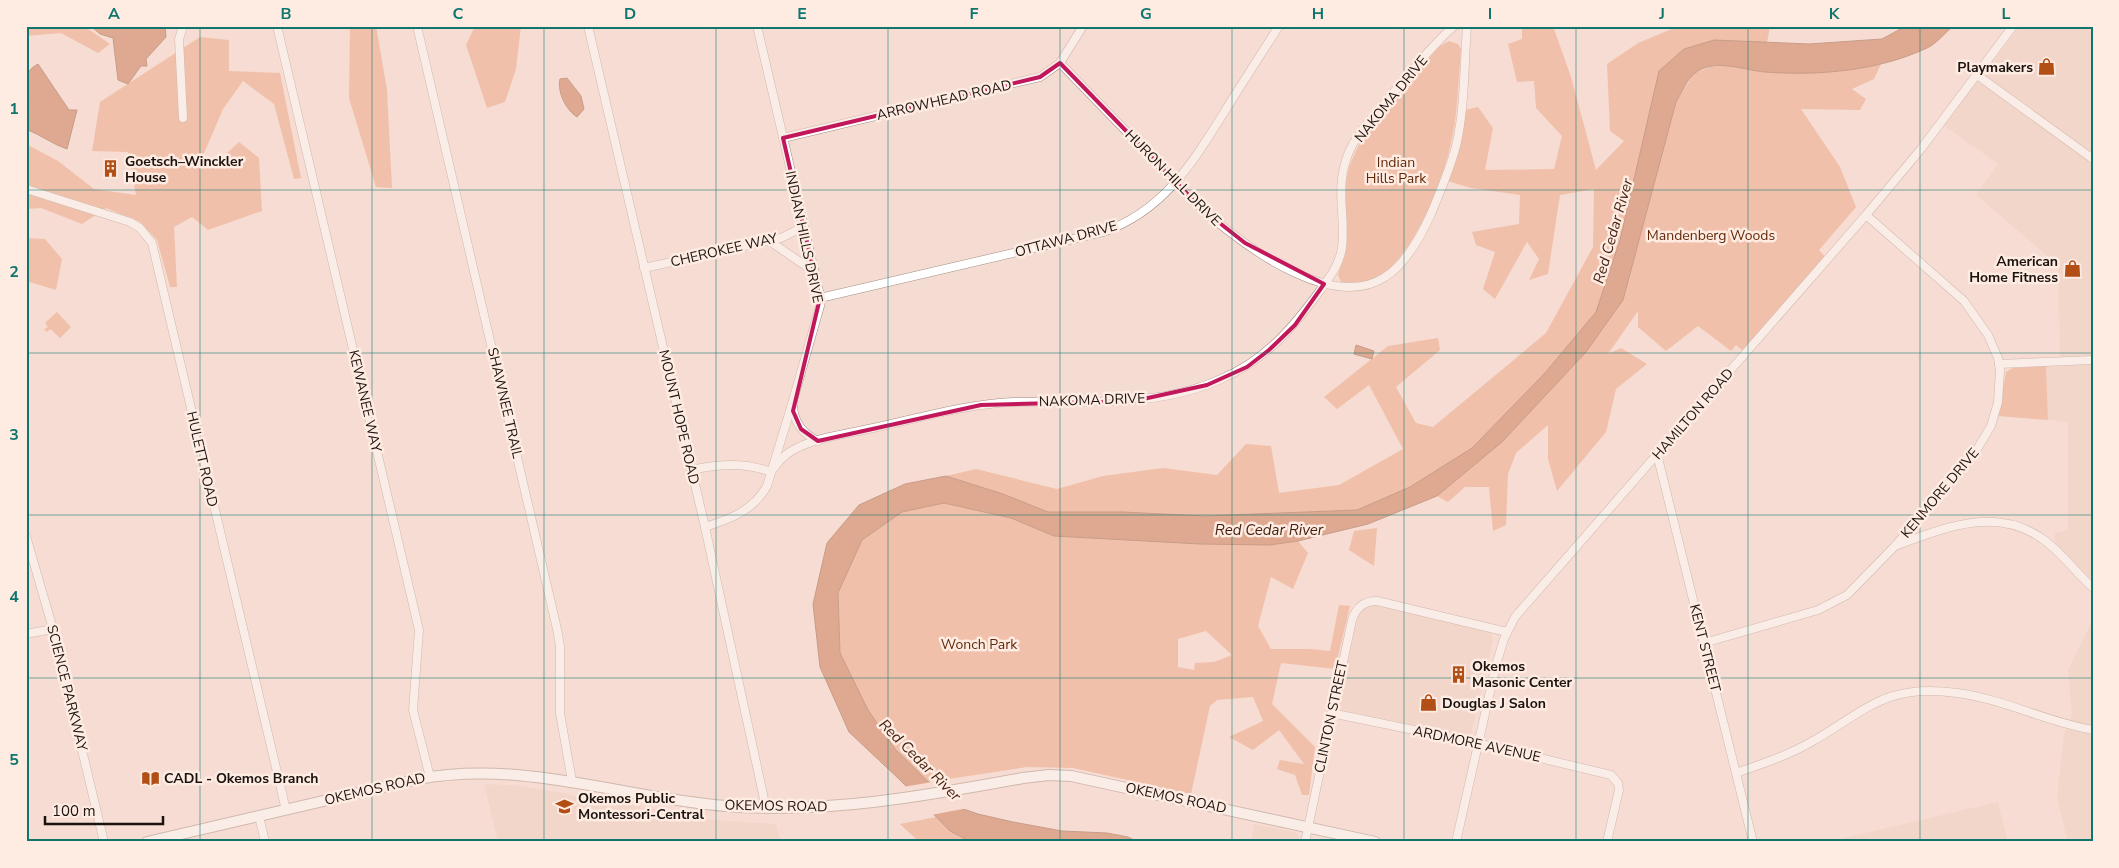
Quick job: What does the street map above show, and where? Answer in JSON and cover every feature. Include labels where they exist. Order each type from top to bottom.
[{"type":"main road","name":"OKEMOS ROAD","points":[[147,842],[430,777],[463,773],[493,773],[572,781],[680,801],[766,808],[835,807],[906,798],[1023,778],[1049,775],[1072,776],[1375,842]]},
{"type":"street","points":[[183,26],[179,39],[183,118]]},
{"type":"street","name":"KEWANEE WAY","points":[[277,26],[419,630],[413,710],[430,777]]},
{"type":"street","name":"SHAWNEE TRAIL","points":[[417,26],[558,629],[560,713],[572,781]]},
{"type":"street","name":"MOUNT HOPE ROAD","points":[[588,26],[705,527],[766,808]]},
{"type":"street","name":"INDIAN HILLS DRIVE","points":[[705,527],[732,518],[747,510],[764,492],[819,314],[820,298],[757,26]]},
{"type":"street","name":"ARROWHEAD ROAD","points":[[782,138],[1040,77],[1060,63],[1083,26]]},
{"type":"street","name":"OTTAWA DRIVE","points":[[820,298],[1103,232],[1124,223],[1144,211],[1176,183],[1196,157],[1279,26]]},
{"type":"street","name":"NAKOMA DRIVE","points":[[771,472],[788,453],[818,440],[981,405],[1012,402],[1134,401],[1185,392],[1207,385],[1246,366],[1269,350],[1295,325],[1334,270],[1342,249],[1340,184],[1348,154],[1377,112],[1454,26]]},
{"type":"street","name":"HURON HILL DRIVE","points":[[1060,63],[1176,183],[1216,221],[1245,243],[1284,266],[1324,284],[1340,288],[1360,287],[1385,277],[1406,256],[1427,222],[1456,145],[1460,120],[1467,26]]},
{"type":"street","name":"HAMILTON ROAD","points":[[1456,842],[1496,665],[1507,632],[1528,601],[1866,215],[1921,149],[2012,26]]},
{"type":"street","points":[[1976,75],[2093,159]]},
{"type":"street","name":"HULETT ROAD","points":[[26,189],[130,222],[140,228],[152,243],[286,810]]},
{"type":"street","name":"KENMORE DRIVE","points":[[1704,643],[1818,610],[1834,603],[1857,586],[1894,547],[1973,456],[1986,436],[1998,402],[2000,364],[1988,334],[1964,301],[1866,215]]},
{"type":"street","name":"CHEROKEE WAY","points":[[644,268],[786,236],[803,227]]},
{"type":"street","points":[[768,240],[813,271]]},
{"type":"street","points":[[2000,364],[2093,360]]},
{"type":"street","points":[[792,404],[797,423],[805,432],[818,440]]},
{"type":"street","name":"KENT STREET","points":[[1657,454],[1753,842]]},
{"type":"street","points":[[691,470],[738,465],[771,472]]},
{"type":"street","points":[[1918,520],[1918,526],[1922,531],[1933,532]]},
{"type":"street","points":[[1894,547],[1933,532],[1964,523],[1996,521],[2019,527],[2035,534],[2048,543],[2093,588]]},
{"type":"street","name":"SCIENCE PARKWAY","points":[[26,536],[53,628],[104,842]]},
{"type":"street","name":"CLINTON STREET","points":[[1304,842],[1352,620],[1358,607],[1370,601],[1413,608],[1507,632]]},
{"type":"street","points":[[26,634],[53,628]]},
{"type":"street","points":[[1736,773],[1798,749],[1873,703],[1891,696],[1912,692],[1940,691],[1968,694],[2057,722],[2093,730]]},
{"type":"street","name":"ARDMORE AVENUE","points":[[1331,713],[1477,743],[1608,774],[1614,777],[1618,783],[1619,790],[1607,842]]},
{"type":"street","points":[[259,816],[265,842]]},
{"type":"highlighted area","points":[[1060,63],[1202,209],[1245,243],[1324,284],[1295,325],[1269,350],[1247,367],[1207,385],[1134,401],[981,405],[818,441],[801,429],[793,411],[820,298],[783,138],[1040,77]]},
{"type":"shaded area","points":[[2020,26],[2093,26],[2093,581],[2055,543],[2055,533],[2068,530],[2068,422],[2048,420],[2046,366],[2060,365],[2058,265],[1976,195],[1998,164],[1944,125]]},
{"type":"shaded area","points":[[1371,605],[1391,607],[1491,632],[1493,640],[1471,734],[1465,736],[1342,710],[1339,703],[1358,615],[1364,607]]},
{"type":"shaded area","points":[[2093,619],[2093,842],[2068,842],[2057,798],[2064,735],[2072,715],[2068,670]]},
{"type":"shaded area","name":"Okemos Public Montessori-Central","points":[[484,784],[522,786],[713,820],[776,824],[781,842],[498,842]]},
{"type":"shaded area","points":[[1998,802],[2008,842],[1827,842]]},
{"type":"shaded area","points":[[1254,824],[1294,832],[1298,835],[1300,842],[1251,842]]},
{"type":"green space","points":[[26,26],[84,26],[110,44],[98,53],[61,33],[26,36]]},
{"type":"green space","points":[[350,26],[376,26],[387,90],[392,188],[376,187],[349,98]]},
{"type":"green space","points":[[475,26],[521,26],[516,69],[505,102],[487,108],[466,45]]},
{"type":"green space","points":[[1522,26],[1553,26],[1571,77],[1596,170],[1624,141],[1610,131],[1607,64],[1638,43],[1679,26],[1770,26],[1767,43],[1713,41],[1684,49],[1596,312],[1544,374],[1472,448],[1410,487],[1357,510],[1204,516],[1123,512],[1048,512],[1003,494],[946,476],[976,469],[1057,489],[1103,476],[1163,468],[1217,475],[1246,444],[1271,446],[1279,493],[1339,485],[1403,449],[1369,385],[1337,409],[1324,397],[1388,346],[1438,338],[1440,350],[1396,387],[1416,423],[1433,427],[1546,333],[1593,247],[1594,189],[1560,195],[1548,274],[1529,280],[1539,259],[1527,242],[1495,299],[1483,289],[1495,252],[1476,245],[1472,232],[1519,224],[1520,195],[1471,188],[1448,181],[1465,110],[1478,107],[1493,128],[1485,170],[1554,169],[1562,136],[1536,108],[1534,81],[1517,82],[1508,44],[1522,39]]},
{"type":"green space","points":[[200,37],[229,40],[229,71],[280,73],[301,178],[294,179],[274,104],[243,81],[223,109],[202,158],[211,168],[239,142],[259,158],[262,211],[208,230],[192,217],[174,227],[177,287],[170,287],[157,240],[140,222],[106,208],[82,224],[41,208],[26,209],[26,144],[58,161],[94,189],[136,195],[128,152],[92,151],[100,102]]},
{"type":"green space","name":"Indian Hills Park","points":[[1449,41],[1458,44],[1461,49],[1455,122],[1446,161],[1430,205],[1409,245],[1396,262],[1382,274],[1372,279],[1352,283],[1341,282],[1338,275],[1345,252],[1347,236],[1346,185],[1352,159],[1372,124],[1440,46]]},
{"type":"green space","name":"Mandenberg Woods","points":[[1881,64],[1874,79],[1852,89],[1866,99],[1860,110],[1801,109],[1840,167],[1856,207],[1819,250],[1825,257],[1743,351],[1736,345],[1731,351],[1698,326],[1666,351],[1638,327],[1638,311],[1608,354],[1621,348],[1647,364],[1616,389],[1606,432],[1557,491],[1548,459],[1548,425],[1516,453],[1508,474],[1506,525],[1493,531],[1489,487],[1465,487],[1448,502],[1437,496],[1502,442],[1586,352],[1623,300],[1676,102],[1694,73],[1711,67],[1733,65],[1764,72],[1824,73]]},
{"type":"green space","points":[[26,238],[45,239],[62,259],[56,290],[26,281]]},
{"type":"green space","points":[[57,312],[71,327],[60,338],[50,329],[47,332],[44,329],[48,327],[45,323]]},
{"type":"green space","points":[[2046,366],[2048,420],[1998,416],[2006,372],[2013,368]]},
{"type":"green space","name":"Wonch Park","points":[[944,503],[1011,518],[1054,536],[1270,545],[1298,541],[1308,553],[1293,589],[1271,577],[1258,626],[1271,649],[1330,651],[1339,605],[1350,606],[1335,669],[1281,663],[1272,704],[1315,747],[1309,795],[1302,795],[1295,775],[1277,769],[1280,760],[1304,764],[1279,730],[1253,750],[1229,737],[1263,721],[1253,697],[1217,700],[1210,706],[1191,794],[1073,768],[1027,767],[929,782],[895,749],[868,710],[840,653],[838,593],[862,540],[902,512]],"holes":[[[1206,631],[1232,655],[1214,662],[1195,663],[1194,670],[1178,667],[1178,639]]]},
{"type":"green space","points":[[1377,528],[1374,566],[1349,550],[1354,531]]},
{"type":"green space","points":[[936,817],[950,831],[971,842],[919,842],[900,824]]},
{"type":"water","points":[[165,26],[166,37],[146,59],[147,66],[141,66],[128,84],[118,80],[113,38],[100,34],[92,27]]},
{"type":"water","name":"Red Cedar River","points":[[1906,26],[1953,26],[1927,48],[1908,56],[1868,67],[1827,72],[1785,73],[1729,66],[1711,66],[1692,76],[1676,102],[1623,300],[1586,352],[1502,442],[1437,496],[1368,524],[1298,541],[1270,545],[1200,544],[1054,536],[1011,518],[944,503],[902,512],[862,540],[838,593],[840,653],[868,710],[895,749],[952,805],[978,814],[1013,822],[1062,831],[1107,833],[1128,837],[1138,842],[971,842],[950,831],[849,732],[820,667],[813,604],[827,543],[859,505],[905,484],[946,476],[1003,494],[1048,512],[1123,512],[1204,516],[1357,510],[1410,487],[1472,448],[1544,374],[1596,312],[1620,240],[1659,71],[1684,49],[1714,40],[1809,44],[1882,39]]},
{"type":"water","points":[[38,64],[69,110],[77,110],[67,149],[26,129],[26,103],[29,98],[26,78],[33,67]]},
{"type":"water","points":[[567,78],[581,96],[584,109],[577,117],[569,110],[561,95],[560,79]]},
{"type":"water","points":[[1356,345],[1374,351],[1372,359],[1354,354]]},
{"type":"pier","points":[[932,782],[953,803],[968,808],[931,815],[903,787]]},
{"type":"place","name":"Playmakers","points":[[2047,67]]},
{"type":"place","name":"Goetsch–Winckler House","points":[[111,169]]},
{"type":"place","name":"American Home Fitness","points":[[2072,269]]},
{"type":"place","name":"Okemos Masonic Center","points":[[1458,674]]},
{"type":"place","name":"Douglas J Salon","points":[[1428,703]]},
{"type":"place","name":"CADL - Okemos Branch","points":[[150,778]]},
{"type":"place","name":"Okemos Public Montessori-Central","points":[[564,806]]}]
